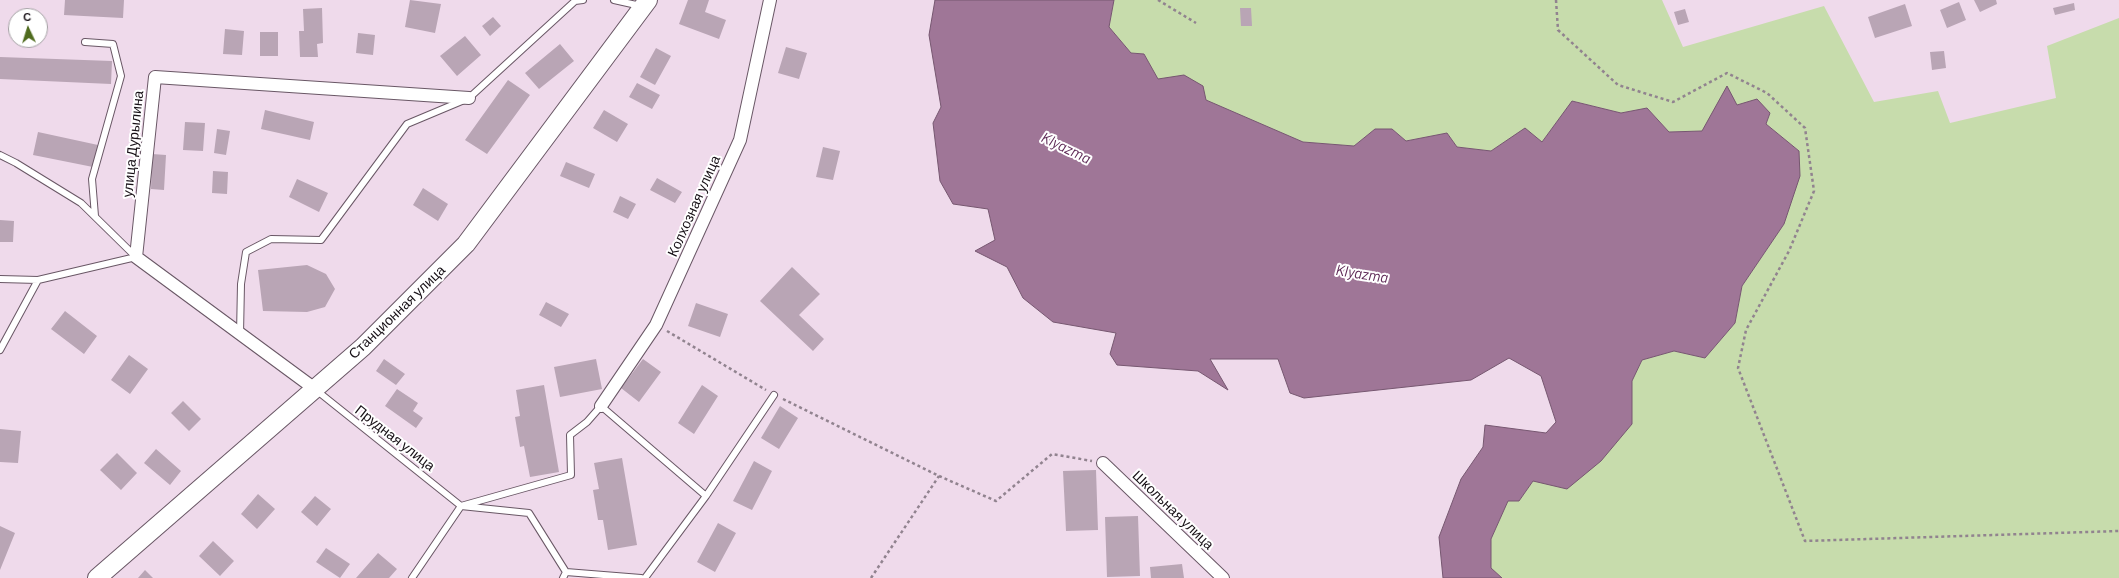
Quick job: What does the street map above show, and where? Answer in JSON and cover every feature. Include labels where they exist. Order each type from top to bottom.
[{"type":"main road","name":"Станционная улица","points":[[97,578],[363,347],[466,244],[646,3]]},
{"type":"street","name":"Колхозная улица","points":[[601,406],[656,325],[740,140],[770,0]]},
{"type":"street","name":"улица Дурылина","points":[[136,257],[155,77],[469,98]]},
{"type":"street","points":[[136,257],[315,389]]},
{"type":"street","name":"Школьная улица","points":[[1103,463],[1223,578]]},
{"type":"lane","points":[[240,334],[241,284],[246,252],[271,239],[321,240],[407,124],[469,98],[575,1],[583,0]]},
{"type":"lane","points":[[614,0],[646,3]]},
{"type":"lane","points":[[85,42],[113,44],[121,76],[92,179],[95,216]]},
{"type":"lane","points":[[0,155],[16,163],[81,203],[136,257]]},
{"type":"lane","points":[[0,279],[38,280],[136,257]]},
{"type":"lane","points":[[0,350],[38,280]]},
{"type":"lane","name":"Прудная улица","points":[[315,389],[461,506]]},
{"type":"lane","points":[[645,578],[706,496],[774,395]]},
{"type":"lane","points":[[412,578],[461,506],[571,475],[570,435],[587,422],[601,406],[706,496]]},
{"type":"lane","points":[[461,506],[529,513],[565,575],[641,578]]},
{"type":"path","points":[[1158,0],[1196,23]]},
{"type":"path","points":[[1556,0],[1558,30],[1618,86],[1673,102],[1727,73],[1767,93],[1805,128],[1814,191],[1790,251],[1746,330],[1738,368],[1805,541],[2119,531]]},
{"type":"path","points":[[656,325],[774,395],[939,476],[996,501],[1052,454],[1103,463]]},
{"type":"path","points":[[871,578],[939,476]]},
{"type":"green space","points":[[1114,0],[1662,0],[1683,47],[1824,6],[1874,102],[1938,91],[1950,123],[2056,98],[2047,46],[2119,18],[2119,578],[1502,578],[1491,568],[1491,539],[1508,500],[1519,501],[1533,481],[1631,424],[1632,381],[1642,360],[1674,351],[1705,358],[1735,323],[1742,286],[1784,224],[1799,176],[1799,151],[1766,124],[1770,113],[1757,100],[1737,105],[1702,131],[1669,132],[1647,108],[1621,113],[1573,101],[1542,142],[1525,129],[1491,151],[1457,147],[1447,133],[1406,141],[1392,129],[1375,129],[1354,146],[1303,142],[1158,80],[1144,54],[1131,53],[1109,27]]},
{"type":"water","name":"Klyazma","points":[[935,0],[1114,0],[1109,27],[1131,53],[1144,54],[1158,79],[1184,75],[1203,86],[1206,100],[1303,142],[1354,146],[1375,129],[1392,129],[1406,141],[1447,133],[1457,147],[1491,151],[1525,128],[1542,142],[1572,101],[1621,113],[1647,108],[1669,132],[1702,131],[1727,86],[1737,105],[1757,99],[1770,113],[1766,124],[1799,151],[1800,176],[1784,224],[1742,286],[1735,323],[1705,358],[1674,351],[1642,360],[1632,381],[1632,424],[1601,461],[1567,489],[1533,481],[1519,501],[1508,501],[1491,539],[1491,568],[1502,578],[1443,578],[1439,537],[1461,479],[1483,447],[1485,425],[1546,433],[1556,422],[1541,376],[1509,358],[1471,380],[1304,398],[1290,393],[1278,359],[1210,359],[1228,390],[1198,371],[1117,365],[1110,354],[1116,333],[1053,322],[1023,298],[1007,267],[975,251],[995,240],[988,209],[953,204],[940,181],[933,123],[941,107],[929,35]]},
{"type":"building","points":[[65,0],[124,0],[123,18],[64,15]]},
{"type":"building","points":[[410,0],[441,4],[435,33],[405,27]]},
{"type":"building","points":[[688,0],[709,0],[705,12],[726,20],[719,39],[679,24]]},
{"type":"building","points":[[1974,0],[1996,0],[1997,4],[1980,12]]},
{"type":"building","points":[[1959,2],[1966,20],[1947,28],[1940,10]]},
{"type":"building","points":[[2074,3],[2075,10],[2055,15],[2053,8]]},
{"type":"building","points":[[1905,4],[1912,26],[1875,38],[1868,17]]},
{"type":"building","points":[[322,8],[323,43],[317,44],[318,57],[300,57],[299,31],[304,31],[303,9]]},
{"type":"building","points":[[1240,8],[1251,8],[1252,26],[1241,26]]},
{"type":"building","points":[[1685,9],[1689,22],[1678,25],[1674,12]]},
{"type":"building","points":[[493,17],[501,26],[490,36],[482,26]]},
{"type":"building","points":[[225,29],[244,31],[242,55],[223,54]]},
{"type":"building","points":[[260,32],[278,32],[278,56],[260,56]]},
{"type":"building","points":[[358,33],[375,35],[373,55],[356,53]]},
{"type":"building","points":[[465,36],[481,55],[457,76],[440,56]]},
{"type":"building","points":[[560,44],[574,61],[539,89],[525,73]]},
{"type":"building","points":[[786,47],[807,53],[799,79],[778,73]]},
{"type":"building","points":[[656,48],[671,56],[655,85],[640,77]]},
{"type":"building","points":[[1944,51],[1946,68],[1932,70],[1930,52]]},
{"type":"building","points":[[0,57],[112,61],[111,84],[0,79]]},
{"type":"building","points":[[508,80],[530,95],[487,154],[465,140]]},
{"type":"building","points":[[637,83],[660,95],[652,109],[629,97]]},
{"type":"building","points":[[265,110],[314,122],[310,140],[261,129]]},
{"type":"building","points":[[604,110],[628,124],[617,142],[593,128]]},
{"type":"building","points":[[185,122],[205,123],[203,151],[183,150]]},
{"type":"building","points":[[217,129],[230,131],[226,155],[214,153]]},
{"type":"building","points":[[38,132],[98,145],[93,167],[33,155]]},
{"type":"building","points":[[823,147],[840,151],[833,180],[816,177]]},
{"type":"building","points":[[152,154],[166,155],[164,190],[151,189]]},
{"type":"building","points":[[566,162],[595,174],[589,188],[560,176]]},
{"type":"building","points":[[213,171],[228,172],[227,194],[212,193]]},
{"type":"building","points":[[657,178],[682,192],[675,203],[650,190]]},
{"type":"building","points":[[297,179],[328,193],[319,212],[289,197]]},
{"type":"building","points":[[423,188],[448,204],[438,221],[413,205]]},
{"type":"building","points":[[620,196],[636,204],[628,219],[613,212]]},
{"type":"building","points":[[0,220],[14,221],[13,242],[0,242]]},
{"type":"building","points":[[307,265],[326,274],[335,289],[325,307],[307,312],[263,311],[258,270]]},
{"type":"building","points":[[792,267],[820,294],[799,315],[824,339],[813,351],[760,301]]},
{"type":"building","points":[[546,302],[569,314],[561,327],[539,315]]},
{"type":"building","points":[[696,303],[728,314],[720,337],[688,326]]},
{"type":"building","points":[[65,311],[97,336],[84,354],[51,329]]},
{"type":"building","points":[[129,355],[148,369],[130,394],[111,380]]},
{"type":"building","points":[[384,359],[405,374],[396,385],[376,371]]},
{"type":"building","points":[[596,359],[602,389],[560,397],[554,367]]},
{"type":"building","points":[[643,359],[661,372],[639,402],[621,388]]},
{"type":"building","points":[[544,385],[559,472],[530,477],[524,446],[520,447],[515,417],[520,416],[516,390]]},
{"type":"building","points":[[702,385],[718,396],[694,434],[678,423]]},
{"type":"building","points":[[397,389],[418,403],[413,411],[423,418],[416,428],[385,406]]},
{"type":"building","points":[[183,401],[201,419],[189,431],[171,413]]},
{"type":"building","points":[[780,406],[798,418],[779,449],[761,438]]},
{"type":"building","points":[[0,429],[21,431],[18,463],[0,462]]},
{"type":"building","points":[[156,449],[181,471],[170,485],[144,463]]},
{"type":"building","points":[[117,453],[137,473],[121,490],[100,470]]},
{"type":"building","points":[[622,458],[637,545],[608,550],[603,520],[598,520],[593,490],[599,489],[594,463]]},
{"type":"building","points":[[754,461],[772,471],[752,510],[733,501]]},
{"type":"building","points":[[1096,470],[1098,530],[1066,531],[1063,471]]},
{"type":"building","points":[[258,494],[275,509],[257,529],[241,514]]},
{"type":"building","points":[[315,496],[331,509],[317,526],[301,512]]},
{"type":"building","points":[[1138,516],[1140,576],[1107,577],[1105,517]]},
{"type":"building","points":[[718,523],[736,533],[715,572],[697,562]]},
{"type":"building","points":[[0,526],[15,533],[0,570]]},
{"type":"building","points":[[213,541],[234,561],[220,576],[199,556]]},
{"type":"building","points":[[326,548],[350,564],[340,578],[316,562]]},
{"type":"building","points":[[378,553],[397,569],[389,578],[356,578]]},
{"type":"building","points":[[1182,564],[1184,578],[1151,578],[1150,567]]},
{"type":"building","points":[[145,570],[153,578],[138,578]]}]
